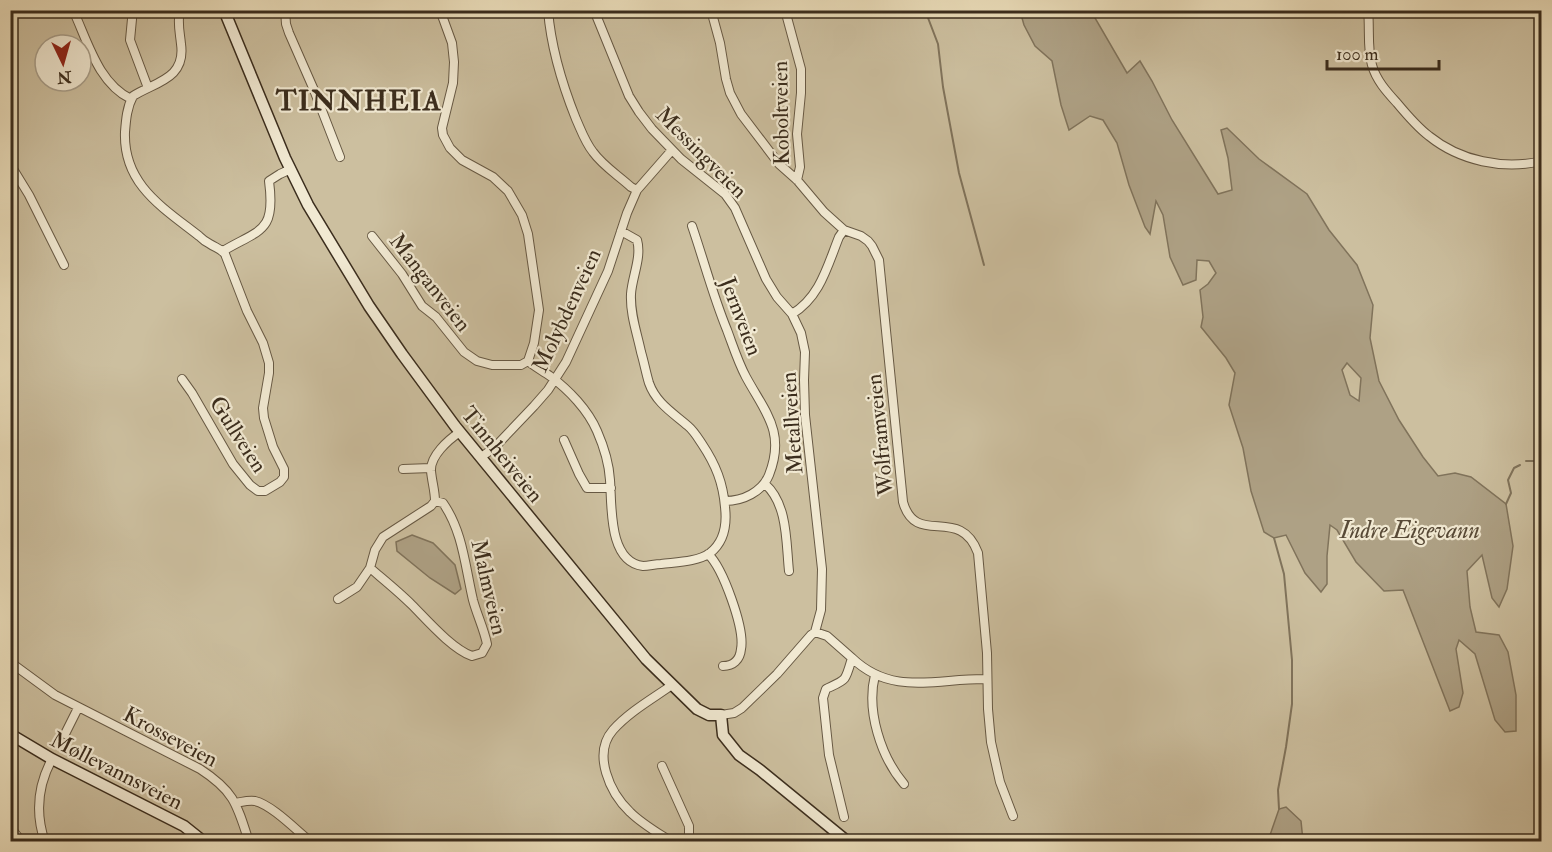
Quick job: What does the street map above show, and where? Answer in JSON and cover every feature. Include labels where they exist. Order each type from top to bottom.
[{"type":"street","points":[[73,10],[104,75],[110,84],[131,99]]},
{"type":"street","points":[[131,10],[130,40],[148,88]]},
{"type":"street","points":[[180,10],[178,25],[182,52],[177,69],[170,76],[133,96],[128,109],[126,146],[129,163],[137,181],[152,199],[209,244],[223,252],[262,228],[270,212],[269,181],[291,169]]},
{"type":"street","name":"Tinnheiveien","points":[[224,10],[291,169],[316,218],[369,306],[418,378],[646,659],[696,709],[709,715],[720,715]]},
{"type":"street","points":[[285,10],[289,33],[319,100],[340,157]]},
{"type":"street","points":[[440,10],[452,43],[454,62],[453,83],[442,128],[443,135],[450,148],[462,160],[493,177],[508,191],[522,215],[528,234],[539,309],[534,343],[528,361],[555,380],[575,399],[593,422],[607,460],[615,537],[622,552],[628,559],[642,566],[681,562],[708,554],[724,533],[726,524],[721,482],[714,461],[691,428],[657,398],[649,382],[631,307],[639,247],[637,240],[621,231]]},
{"type":"street","points":[[548,10],[551,38],[567,97],[587,144],[598,158],[637,190]]},
{"type":"street","name":"Messingveien","points":[[594,10],[629,96],[651,129],[686,164],[724,194],[735,208],[766,279],[777,297],[792,314]]},
{"type":"street","name":"Koboltveien","points":[[711,10],[726,79],[735,105],[779,164],[844,230]]},
{"type":"street","name":"Koboltveien","points":[[785,10],[801,69],[797,134],[800,167],[797,180]]},
{"type":"street","points":[[1368,10],[1370,55],[1374,73],[1393,99],[1428,136],[1476,160],[1525,164],[1542,160]]},
{"type":"street","name":"Molybdenveien","points":[[481,457],[509,433],[555,380],[573,349],[603,283],[637,190],[672,150]]},
{"type":"street","points":[[10,164],[29,195],[64,265]]},
{"type":"street","name":"Jernveien","points":[[692,226],[726,330],[744,372],[766,410],[773,430],[776,448],[765,484]]},
{"type":"street","points":[[792,314],[806,305],[815,292],[844,230]]},
{"type":"street","name":"Wolframveien","points":[[844,230],[868,241],[879,260],[905,509],[911,519],[922,524],[963,531],[975,544],[978,553],[993,755],[1003,794],[1013,816]]},
{"type":"street","name":"Manganveien","points":[[372,236],[402,274],[422,306],[436,317],[464,352],[477,361],[492,365],[521,365],[528,361]]},
{"type":"street","name":"Gullveien","points":[[182,379],[233,464],[250,485],[256,490],[265,491],[280,482],[284,477],[284,469],[273,447],[263,408],[269,363],[263,343],[223,252]]},
{"type":"street","name":"Metallveien","points":[[792,314],[801,333],[805,352],[805,415],[822,569],[821,610],[815,632]]},
{"type":"street","points":[[338,599],[357,586],[370,568],[375,550],[383,537],[435,501],[431,468],[433,462],[438,453],[460,432]]},
{"type":"street","points":[[564,440],[586,488],[611,488]]},
{"type":"street","points":[[403,469],[431,468]]},
{"type":"street","points":[[724,501],[743,498],[765,484],[772,491],[780,508],[789,571]]},
{"type":"street","name":"Malmveien","points":[[370,568],[457,648],[472,656],[482,653],[487,644],[473,599],[462,543],[447,509],[443,503],[435,501]]},
{"type":"street","points":[[708,554],[716,563],[729,593],[740,633],[739,657],[731,665],[723,666]]},
{"type":"street","points":[[848,842],[739,755],[723,735],[720,715],[742,708],[757,695],[815,632],[827,636],[860,666],[875,675],[896,681],[917,683],[987,679]]},
{"type":"street","points":[[844,816],[829,755],[823,698],[826,689],[845,679],[852,658]]},
{"type":"street","name":"Krosseveien","points":[[10,662],[42,687],[78,708],[208,774],[230,794],[249,842]]},
{"type":"street","points":[[875,675],[873,698],[876,729],[891,764],[904,784]]},
{"type":"street","points":[[672,685],[613,729],[606,743],[603,761],[610,783],[623,804],[632,814],[672,842]]},
{"type":"street","points":[[65,734],[78,708]]},
{"type":"street","name":"Møllevannsveien","points":[[10,734],[52,759],[173,820],[204,842]]},
{"type":"street","points":[[45,842],[40,825],[39,802],[41,787],[52,759]]},
{"type":"street","points":[[662,766],[689,826],[686,842]]},
{"type":"street","points":[[235,803],[251,800],[262,804],[311,842]]},
{"type":"street","points":[[10,827],[22,842]]},
{"type":"shaded area","points":[[10,11],[1541,11],[1541,841],[11,841]]},
{"type":"water","name":"Indre Eigevann","points":[[1020,11],[1091,11],[1127,73],[1140,61],[1172,120],[1218,194],[1232,190],[1228,158],[1221,130],[1227,128],[1259,159],[1307,194],[1329,230],[1357,265],[1373,305],[1370,338],[1379,381],[1399,420],[1438,476],[1455,473],[1471,477],[1506,504],[1513,546],[1507,589],[1499,607],[1492,598],[1482,555],[1467,571],[1470,607],[1476,632],[1499,635],[1508,652],[1516,695],[1516,731],[1505,732],[1495,720],[1475,654],[1459,640],[1456,649],[1463,693],[1459,707],[1450,711],[1403,590],[1384,591],[1356,562],[1337,530],[1330,525],[1327,584],[1321,592],[1305,573],[1286,535],[1274,538],[1264,532],[1251,491],[1243,448],[1229,405],[1235,373],[1201,327],[1203,317],[1200,290],[1216,273],[1209,261],[1197,260],[1196,280],[1183,285],[1170,257],[1163,215],[1156,201],[1150,234],[1145,227],[1129,185],[1117,143],[1103,120],[1090,116],[1069,130],[1052,61],[1035,46],[1024,25]],"holes":[[[1347,363],[1361,378],[1359,401],[1350,395],[1342,370]]]},
{"type":"water","points":[[412,535],[433,543],[455,565],[461,589],[455,594],[430,578],[397,551],[396,542]]},
{"type":"water","points":[[1286,807],[1301,821],[1303,841],[1268,841],[1279,809]]},
{"type":"waterway","points":[[925,10],[938,44],[943,87],[959,173],[984,265]]},
{"type":"waterway","points":[[1526,461],[1542,461]]},
{"type":"waterway","points":[[1506,504],[1511,493],[1508,480],[1514,468],[1520,465]]},
{"type":"waterway","points":[[1274,538],[1284,574],[1292,660],[1292,704],[1278,790],[1279,809]]},
{"type":"district","name":"TINNHEIA","points":[[359,100]]}]
